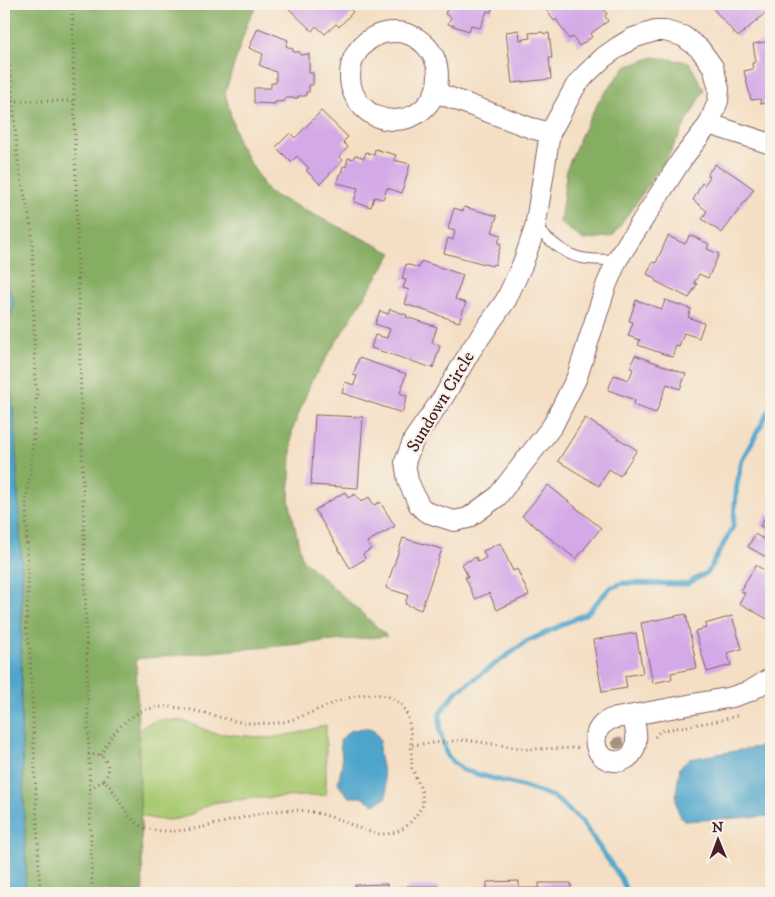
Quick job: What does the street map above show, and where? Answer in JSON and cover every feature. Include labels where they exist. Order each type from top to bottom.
[{"type":"street","name":"Sundown Circle","points":[[655,31],[665,31],[683,36],[700,49],[713,67],[717,77],[718,95],[715,110],[709,124],[682,159],[617,260],[606,286],[577,377],[553,425],[497,497],[468,518],[454,521],[426,512],[419,505],[408,482],[405,462],[414,438],[444,396],[471,350],[506,300],[523,263],[535,228],[550,133],[575,87],[604,57],[618,47],[633,38],[655,31]]},
{"type":"street","points":[[386,32],[400,32],[412,36],[424,44],[432,54],[437,66],[438,80],[435,92],[421,110],[411,116],[387,119],[375,116],[356,99],[351,88],[350,67],[354,56],[361,46],[386,32]]},
{"type":"street","points":[[435,92],[531,128],[550,133]]},
{"type":"street","points":[[709,124],[771,144]]},
{"type":"street","points":[[633,716],[732,697],[750,691],[771,678]]},
{"type":"lane","points":[[535,228],[564,251],[576,257],[617,260]]},
{"type":"path","points":[[72,4],[92,893]]},
{"type":"path","points":[[4,13],[8,16],[8,46],[18,163],[32,231],[35,380],[37,392],[30,476],[26,499],[28,586],[26,627],[30,650],[40,893]]},
{"type":"path","points":[[12,100],[74,101]]},
{"type":"path","points":[[101,756],[110,741],[131,717],[152,708],[182,709],[232,721],[267,724],[297,718],[345,699],[371,694],[391,697],[404,707],[410,723],[412,768],[422,792],[423,805],[414,818],[400,831],[380,834],[360,829],[335,818],[301,810],[278,810],[172,831],[145,827],[127,814],[112,788],[104,780]]},
{"type":"path","points":[[411,745],[465,740]]},
{"type":"path","points":[[88,754],[101,756],[109,768],[108,775],[104,780],[90,789]]},
{"type":"green space","points":[[10,4],[258,4],[248,21],[225,93],[238,142],[268,192],[392,253],[311,382],[292,431],[289,500],[302,559],[387,636],[136,659],[143,893],[25,893],[26,868],[21,719],[22,573],[15,432],[8,358],[9,322],[14,304],[7,283],[4,237],[4,38]]},
{"type":"green space","points":[[654,57],[689,62],[704,90],[667,158],[613,236],[584,240],[560,223],[567,168],[582,133],[600,99],[625,67]]},
{"type":"green space","points":[[161,720],[184,721],[213,733],[270,738],[326,725],[326,795],[218,802],[187,816],[169,820],[150,818],[139,814],[133,734],[146,725]]},
{"type":"water","points":[[4,237],[7,283],[14,304],[9,322],[8,358],[15,432],[22,573],[21,719],[26,868],[25,893],[4,893]]},
{"type":"water","points":[[363,728],[373,730],[380,739],[379,753],[387,791],[386,798],[374,804],[361,797],[349,797],[338,782],[342,762],[340,741],[349,731]]},
{"type":"water","points":[[771,746],[771,816],[685,821],[680,815],[676,803],[680,767],[689,759]]},
{"type":"building","points":[[284,4],[345,4],[353,12],[339,27],[336,24],[325,34],[316,26],[312,31]]},
{"type":"building","points":[[449,4],[494,4],[491,12],[487,11],[480,28],[471,25],[469,31],[448,24],[451,17],[445,14]]},
{"type":"building","points":[[542,4],[600,4],[607,14],[605,16],[608,21],[590,34],[592,37],[579,46],[573,37],[569,39],[556,19],[554,21]]},
{"type":"building","points":[[709,4],[771,4],[771,8],[738,37]]},
{"type":"building","points":[[258,28],[288,40],[286,46],[293,49],[293,52],[300,52],[300,55],[309,54],[309,73],[313,73],[313,85],[309,85],[309,92],[306,92],[306,96],[285,98],[285,101],[275,102],[275,104],[254,103],[254,88],[271,88],[271,83],[276,83],[276,72],[259,65],[263,54],[249,48]]},
{"type":"building","points":[[519,30],[520,40],[530,38],[529,33],[549,33],[552,58],[549,58],[551,79],[512,83],[506,32]]},
{"type":"building","points":[[771,41],[771,102],[761,104],[760,99],[751,100],[744,71],[753,69],[752,63],[756,62],[753,44]]},
{"type":"building","points":[[321,111],[348,137],[343,142],[348,147],[339,157],[343,160],[320,184],[306,170],[309,168],[297,156],[291,162],[276,147],[290,133],[295,138]]},
{"type":"building","points":[[375,149],[396,155],[394,160],[410,164],[402,193],[387,188],[383,199],[374,197],[371,207],[354,202],[358,188],[337,183],[343,166],[346,167],[348,158],[353,159],[355,155],[364,158],[366,152],[374,155]]},
{"type":"building","points":[[715,164],[754,189],[722,233],[702,219],[707,211],[693,200],[702,183],[704,185],[710,177],[707,175]]},
{"type":"building","points":[[464,207],[497,216],[492,232],[501,235],[498,243],[501,244],[495,265],[493,264],[492,266],[444,253],[448,238],[453,240],[455,231],[448,229],[454,208],[463,211]]},
{"type":"building","points":[[690,235],[709,244],[707,249],[719,254],[708,278],[699,274],[694,283],[697,284],[689,298],[655,281],[656,279],[647,274],[653,262],[656,263],[668,236],[685,244]]},
{"type":"building","points":[[421,261],[463,275],[455,299],[466,303],[459,322],[405,304],[409,290],[403,288],[406,280],[402,279],[406,264],[419,268]]},
{"type":"building","points":[[636,300],[662,309],[665,300],[691,309],[688,317],[704,323],[699,338],[684,333],[679,347],[676,346],[672,357],[638,345],[640,340],[628,336],[633,322],[629,321]]},
{"type":"building","points":[[390,309],[407,315],[406,317],[437,327],[432,343],[440,346],[433,368],[371,348],[375,335],[387,338],[390,329],[375,324],[380,311],[388,314]]},
{"type":"building","points":[[635,355],[686,374],[680,389],[667,384],[656,413],[633,405],[635,400],[608,390],[614,375],[629,380],[633,369],[630,368]]},
{"type":"building","points":[[359,358],[406,374],[400,393],[407,396],[402,413],[342,393],[345,382],[354,385],[357,376],[353,375]]},
{"type":"building","points":[[315,415],[363,417],[358,488],[311,485]]},
{"type":"building","points":[[585,418],[637,450],[620,476],[609,469],[599,486],[558,461]]},
{"type":"building","points":[[548,485],[601,528],[576,559],[522,516]]},
{"type":"building","points":[[345,492],[348,498],[355,494],[361,502],[369,497],[374,505],[380,502],[395,526],[367,542],[371,549],[363,554],[365,559],[350,568],[315,510]]},
{"type":"building","points":[[767,514],[771,517],[771,564],[768,563],[770,559],[748,547],[755,534],[763,539],[768,530],[760,526]]},
{"type":"building","points":[[403,538],[442,549],[421,610],[405,604],[408,595],[386,588]]},
{"type":"building","points":[[500,543],[513,571],[517,569],[529,595],[497,610],[489,593],[475,599],[465,577],[468,577],[462,564],[476,557],[478,562],[486,558],[483,551]]},
{"type":"building","points":[[756,565],[771,575],[771,621],[739,603],[745,593],[740,591]]},
{"type":"building","points":[[686,614],[697,668],[671,673],[672,679],[653,683],[641,623]]},
{"type":"building","points":[[732,616],[742,649],[727,653],[731,665],[707,672],[695,631],[706,628],[705,624]]},
{"type":"building","points":[[636,633],[643,673],[625,676],[627,688],[602,692],[593,640]]},
{"type":"building","points":[[519,881],[519,888],[539,888],[539,883],[571,883],[571,893],[487,893],[487,882]]},
{"type":"building","points":[[387,884],[388,891],[407,891],[407,886],[439,886],[439,893],[355,893],[355,885]]},
{"type":"building","points":[[742,889],[762,889],[762,893],[742,893]]},
{"type":"waterway","points":[[627,893],[621,878],[581,821],[554,797],[462,770],[447,756],[440,731],[440,713],[456,692],[526,642],[587,613],[610,588],[623,583],[687,584],[708,572],[733,527],[737,484],[742,460],[771,407]]}]
